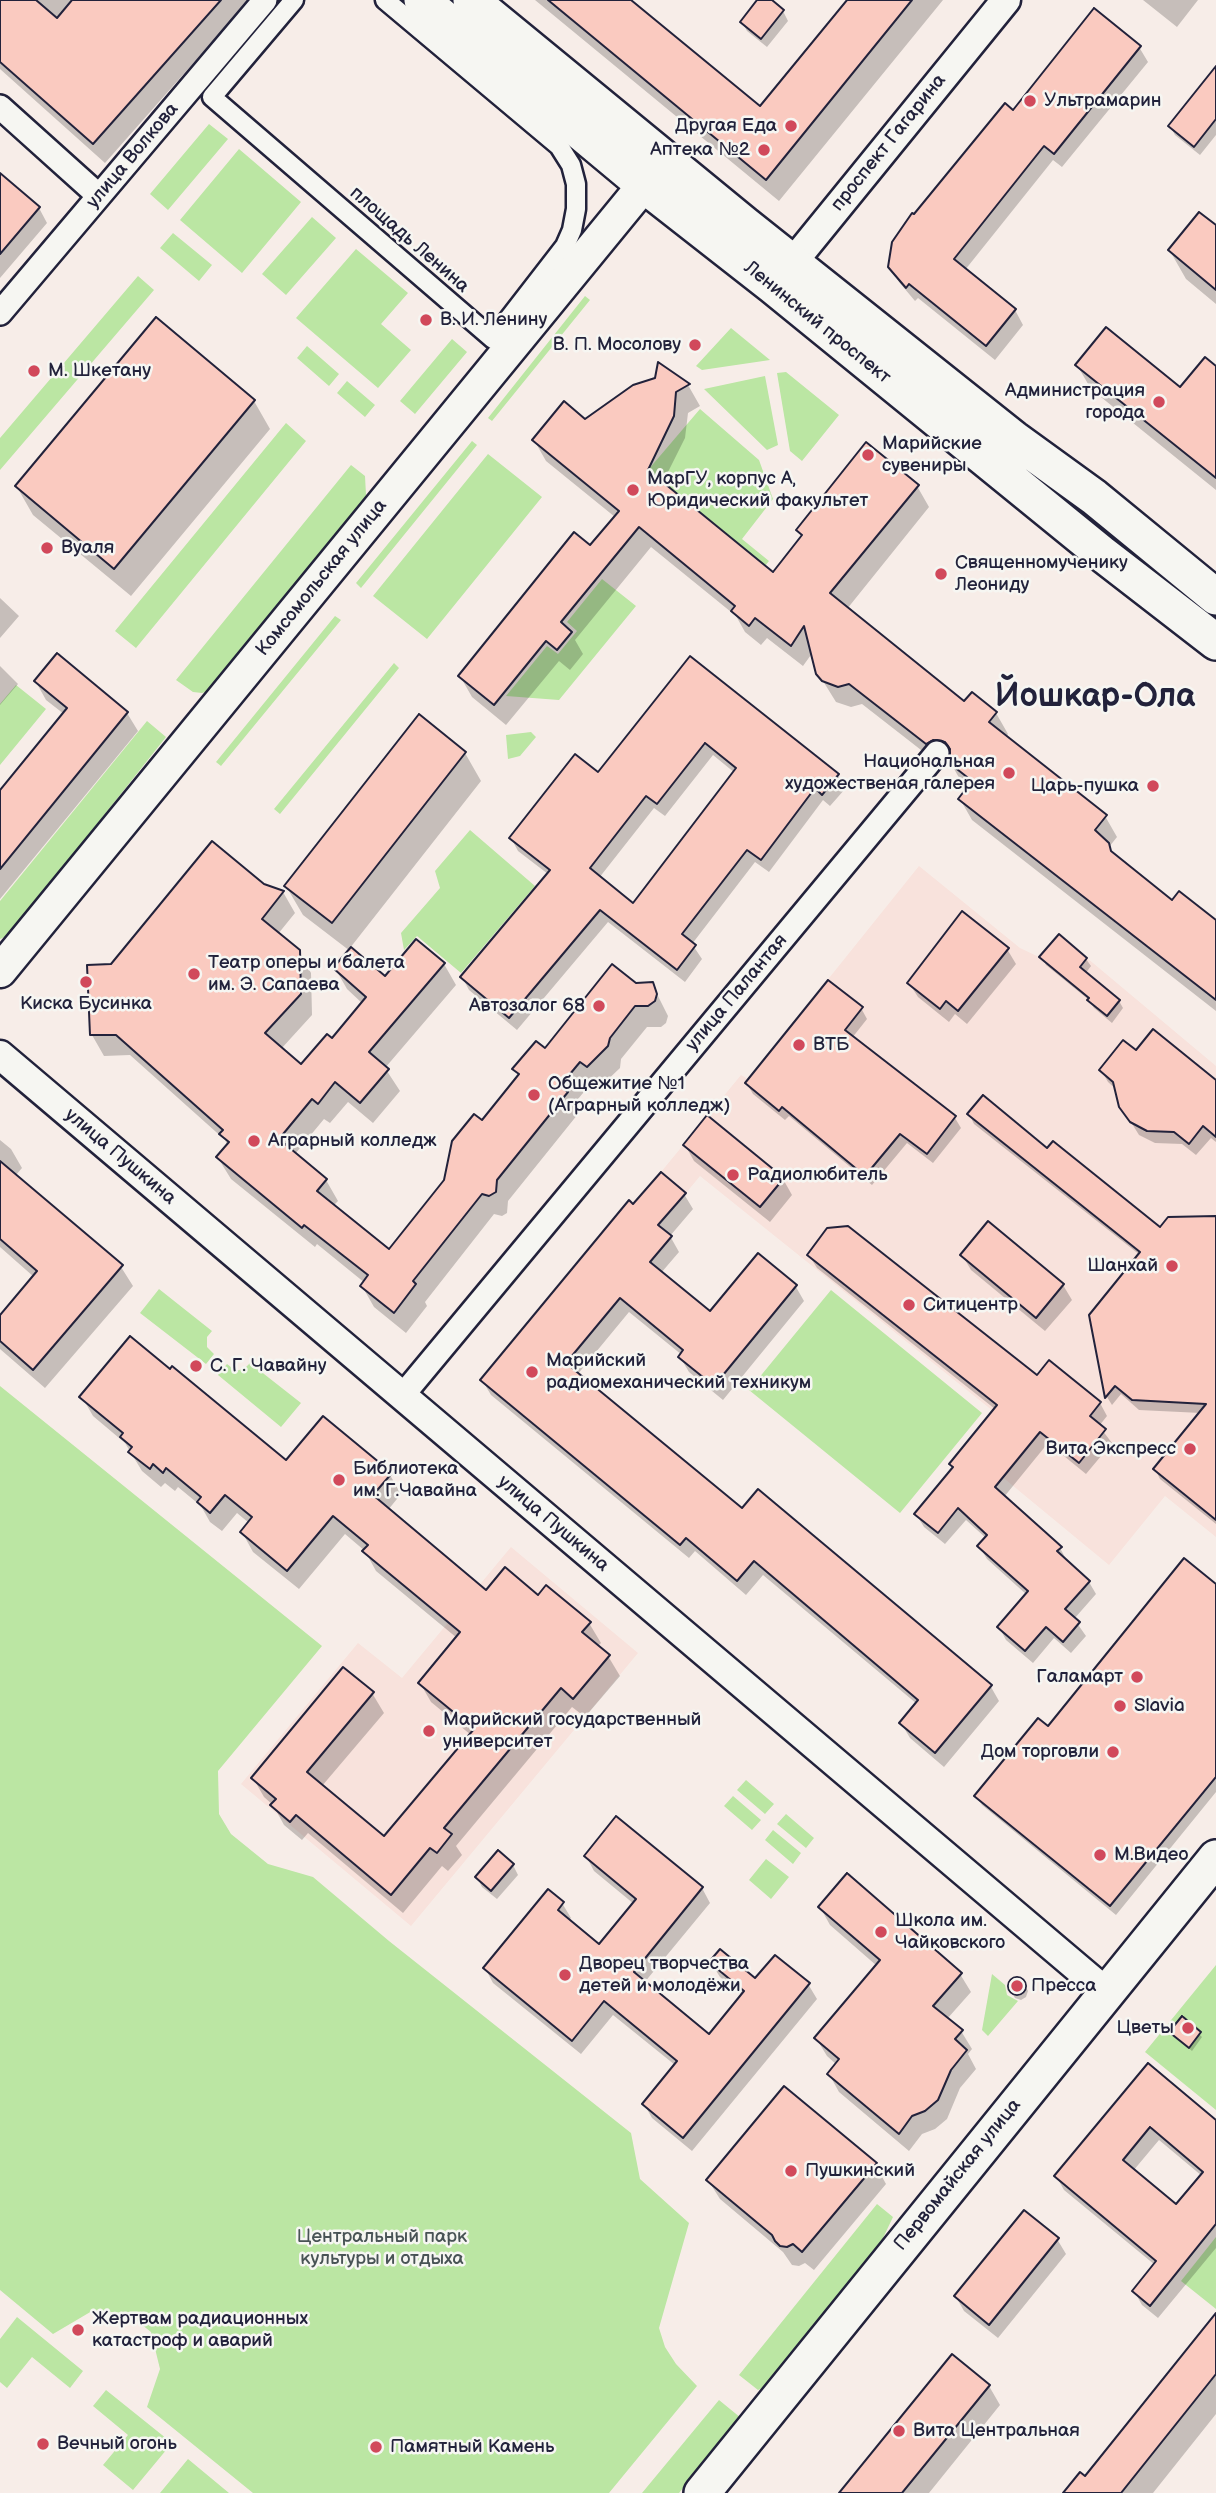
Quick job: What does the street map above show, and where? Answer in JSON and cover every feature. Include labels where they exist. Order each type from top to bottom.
[{"type":"main road","name":"Ленинский проспект","points":[[422,0],[655,172],[783,274],[1101,553],[1216,642]]},
{"type":"main road","name":"Ленинский проспект","points":[[471,0],[655,172]]},
{"type":"main road","name":"Комсомольская улица","points":[[0,971],[655,172]]},
{"type":"main road","name":"Ленинский проспект","points":[[783,274],[1094,497],[1216,597]]},
{"type":"main road","name":"Первомайская улица","points":[[702,2493],[1216,1858]]},
{"type":"street","name":"улица Волкова","points":[[0,313],[265,0]]},
{"type":"street","name":"площадь Ленина","points":[[294,0],[212,97],[493,339],[565,246],[572,230],[576,209],[576,184],[571,165],[559,146],[385,0]]},
{"type":"street","name":"проспект Гагарина","points":[[783,274],[1006,0]]},
{"type":"street","points":[[0,107],[99,196]]},
{"type":"street","name":"улица Палантая","points":[[402,1396],[937,753]]},
{"type":"street","name":"улица Пушкина","points":[[0,1055],[1106,1992]]},
{"type":"shaded area","points":[[919,866],[1020,948],[1039,957],[1069,981],[1087,958],[1216,1066],[1216,1537],[1165,1496],[1109,1565],[966,1447],[993,1411],[700,1176],[686,1193],[661,1172],[741,1075],[748,1079]]},
{"type":"shaded area","name":"Марийский государственный университет","points":[[511,1547],[638,1653],[411,1926],[241,1784],[358,1643],[402,1678]]},
{"type":"green space","points":[[209,124],[228,139],[168,210],[150,194]]},
{"type":"green space","points":[[239,149],[301,202],[242,273],[180,220]]},
{"type":"green space","points":[[312,217],[336,238],[286,295],[262,274]]},
{"type":"green space","points":[[173,233],[212,265],[199,281],[160,248]]},
{"type":"green space","points":[[356,249],[408,293],[381,324],[411,350],[378,388],[296,318]]},
{"type":"green space","points":[[138,276],[154,290],[0,470],[0,438]]},
{"type":"green space","points":[[585,296],[590,300],[492,421],[488,418]]},
{"type":"green space","points":[[731,328],[770,360],[702,370],[696,366]]},
{"type":"green space","points":[[452,339],[467,352],[415,414],[400,401]]},
{"type":"green space","points":[[307,346],[339,374],[329,386],[297,358]]},
{"type":"green space","points":[[786,372],[839,415],[802,461],[790,451],[777,373]]},
{"type":"green space","points":[[765,376],[778,445],[767,450],[704,389]]},
{"type":"green space","points":[[347,381],[375,405],[365,417],[337,393]]},
{"type":"green space","points":[[700,409],[759,460],[773,499],[742,539],[769,561],[765,566],[648,470]]},
{"type":"green space","points":[[286,423],[306,441],[136,648],[115,631]]},
{"type":"green space","points":[[472,441],[477,445],[361,588],[356,583]]},
{"type":"green space","points":[[488,454],[542,497],[427,639],[373,596]]},
{"type":"green space","points":[[351,465],[365,476],[366,495],[360,509],[212,690],[193,692],[176,680]]},
{"type":"green space","points":[[602,579],[636,606],[559,700],[506,696],[547,646],[558,654],[577,631],[567,622]]},
{"type":"green space","points":[[335,616],[341,620],[221,766],[216,762]]},
{"type":"green space","points":[[394,663],[399,668],[280,814],[274,809]]},
{"type":"green space","points":[[16,685],[46,709],[0,765],[0,704]]},
{"type":"green space","points":[[147,721],[166,737],[9,935],[0,939],[0,901]]},
{"type":"green space","points":[[531,732],[536,737],[520,756],[508,759],[506,735]]},
{"type":"green space","points":[[470,830],[535,886],[461,973],[417,936],[404,950],[401,933],[440,888],[435,871]]},
{"type":"green space","points":[[159,1289],[212,1331],[207,1337],[207,1347],[214,1354],[206,1364],[140,1313]]},
{"type":"green space","points":[[831,1290],[982,1413],[900,1513],[749,1390]]},
{"type":"green space","points":[[250,1363],[301,1403],[281,1427],[218,1375],[227,1364],[236,1371]]},
{"type":"green space","name":"Центральный парк культуры и отдыха","points":[[0,1386],[322,1646],[218,1771],[219,1814],[231,1834],[268,1864],[313,1877],[389,1941],[631,2133],[640,2179],[689,2223],[659,2328],[665,2347],[676,2364],[697,2386],[609,2493],[253,2493],[147,2407],[160,2369],[151,2332],[127,2313],[92,2311],[53,2334],[0,2290]]},
{"type":"green space","points":[[746,1780],[774,1804],[765,1814],[737,1790]]},
{"type":"green space","points":[[733,1796],[761,1820],[752,1830],[724,1806]]},
{"type":"green space","points":[[786,1814],[814,1838],[806,1848],[777,1824]]},
{"type":"green space","points":[[773,1830],[801,1853],[793,1864],[765,1840]]},
{"type":"green space","points":[[766,1859],[789,1877],[771,1899],[749,1880]]},
{"type":"green space","points":[[1216,1965],[1216,2110],[1145,2052]]},
{"type":"green space","points":[[992,1974],[1005,1985],[1007,1995],[1018,2001],[988,2036],[982,2030]]},
{"type":"green space","points":[[877,2204],[893,2217],[874,2257],[767,2386],[758,2390],[739,2375]]},
{"type":"green space","points":[[1216,2237],[1216,2309],[1181,2281]]},
{"type":"green space","points":[[17,2317],[83,2371],[70,2388],[32,2357],[7,2388],[0,2382],[0,2339]]},
{"type":"green space","points":[[106,2390],[172,2443],[133,2490],[103,2465],[128,2435],[93,2406]]},
{"type":"green space","points":[[719,2400],[741,2418],[679,2493],[642,2493]]},
{"type":"green space","points":[[188,2459],[229,2493],[160,2493]]},
{"type":"building","points":[[0,0],[36,0],[57,18],[72,0],[221,0],[93,144],[0,62]]},
{"type":"building","points":[[548,0],[631,0],[760,106],[847,0],[912,0],[766,180]]},
{"type":"building","points":[[757,0],[772,0],[784,10],[761,39],[740,22]]},
{"type":"building","points":[[1094,8],[1141,46],[1054,154],[1044,146],[954,259],[1016,309],[986,346],[909,284],[906,288],[888,267],[892,242],[912,213],[914,214],[1005,103],[1013,110]]},
{"type":"building","points":[[1216,66],[1216,119],[1194,147],[1168,126]]},
{"type":"building","points":[[0,173],[40,207],[0,254]]},
{"type":"building","points":[[1199,212],[1216,225],[1216,290],[1168,250]]},
{"type":"building","points":[[156,317],[255,400],[114,569],[15,486]]},
{"type":"building","name":"Администрация города","points":[[1106,327],[1180,387],[1205,357],[1216,366],[1216,478],[1075,365]]},
{"type":"building","points":[[658,362],[690,384],[676,392],[674,416],[648,470],[773,572],[802,535],[796,530],[866,442],[919,485],[830,593],[964,701],[972,692],[997,712],[989,722],[1107,815],[1095,830],[1109,843],[1111,851],[1172,900],[1179,891],[1216,920],[1216,1000],[958,799],[972,781],[948,762],[950,749],[945,742],[933,740],[926,744],[849,684],[838,687],[822,681],[816,674],[804,626],[791,646],[755,618],[749,626],[731,611],[735,606],[639,527],[561,622],[572,632],[557,650],[546,641],[494,705],[458,676],[574,532],[590,545],[619,511],[532,440],[564,401],[585,419],[633,385],[655,378]]},
{"type":"building","points":[[57,653],[128,712],[0,869],[0,790],[67,708],[34,681]]},
{"type":"building","points":[[690,656],[839,774],[822,795],[815,788],[761,860],[747,850],[682,934],[696,945],[677,970],[600,910],[509,1018],[460,977],[550,870],[509,838],[575,754],[598,772]],"holes":[[[705,743],[736,768],[633,903],[590,868],[646,796],[657,804]]]},
{"type":"building","points":[[419,714],[466,752],[332,923],[284,886]]},
{"type":"building","points":[[212,841],[264,884],[284,891],[262,919],[300,950],[301,994],[265,1033],[301,1064],[327,1034],[332,1038],[366,997],[333,968],[351,947],[385,976],[416,939],[445,963],[369,1052],[389,1069],[360,1103],[335,1082],[318,1104],[312,1099],[279,1139],[327,1179],[317,1191],[389,1249],[444,1180],[452,1141],[474,1114],[482,1120],[519,1074],[512,1069],[536,1041],[545,1048],[612,964],[636,983],[653,982],[657,994],[655,1001],[648,1006],[635,1006],[610,1038],[608,1046],[587,1067],[580,1062],[560,1086],[568,1092],[497,1180],[496,1192],[489,1196],[482,1194],[413,1281],[416,1284],[394,1313],[360,1286],[368,1275],[304,1225],[302,1228],[216,1157],[229,1142],[219,1134],[223,1130],[116,1035],[90,1035],[87,965],[111,964]]},
{"type":"building","points":[[962,911],[1009,948],[958,1011],[946,1001],[940,1009],[907,983]]},
{"type":"building","points":[[1059,934],[1087,958],[1080,967],[1120,1000],[1107,1016],[1039,957]]},
{"type":"building","points":[[828,980],[863,1007],[845,1030],[956,1116],[927,1154],[900,1134],[865,1176],[782,1107],[779,1111],[745,1083]]},
{"type":"building","points":[[1153,1029],[1216,1080],[1216,1137],[1203,1126],[1189,1144],[1174,1132],[1147,1131],[1130,1122],[1119,1107],[1113,1082],[1099,1070],[1123,1040],[1136,1050]]},
{"type":"building","points":[[983,1095],[1047,1148],[1053,1141],[1160,1227],[1168,1217],[1216,1216],[1216,1520],[1153,1469],[1206,1404],[1132,1400],[1115,1386],[1105,1398],[1089,1315],[1140,1252],[967,1114]]},
{"type":"building","points":[[707,1115],[784,1178],[760,1207],[683,1145]]},
{"type":"building","points":[[0,1161],[123,1265],[33,1370],[0,1341],[0,1315],[37,1271],[0,1239]]},
{"type":"building","points":[[661,1172],[686,1193],[658,1225],[672,1236],[650,1262],[710,1311],[758,1253],[797,1285],[714,1386],[678,1357],[683,1350],[620,1298],[566,1363],[742,1508],[758,1489],[992,1685],[935,1753],[899,1723],[918,1700],[754,1561],[737,1581],[686,1538],[680,1545],[480,1380],[629,1200],[633,1204]]},
{"type":"building","points":[[988,1221],[1064,1284],[1036,1318],[960,1255]]},
{"type":"building","points":[[848,1226],[1037,1375],[1049,1360],[1101,1402],[1090,1416],[1106,1429],[1079,1463],[1040,1432],[995,1487],[1062,1547],[1057,1551],[1090,1581],[1065,1609],[1080,1622],[1063,1642],[1046,1627],[1025,1651],[997,1627],[1028,1591],[977,1546],[987,1535],[958,1508],[938,1533],[914,1514],[953,1467],[949,1464],[997,1405],[807,1255],[827,1228]]},
{"type":"building","points":[[130,1336],[170,1369],[172,1366],[286,1460],[323,1416],[392,1473],[373,1495],[486,1590],[505,1567],[538,1595],[546,1585],[591,1622],[582,1632],[610,1655],[573,1699],[561,1688],[444,1828],[452,1834],[437,1853],[430,1848],[391,1895],[296,1815],[290,1822],[270,1805],[276,1799],[251,1778],[343,1667],[374,1692],[307,1772],[384,1836],[474,1729],[418,1683],[460,1632],[362,1551],[368,1545],[333,1516],[287,1571],[240,1532],[252,1517],[225,1495],[210,1513],[197,1502],[201,1497],[166,1468],[163,1473],[153,1464],[150,1469],[128,1452],[132,1447],[120,1437],[123,1433],[79,1397]]},
{"type":"building","name":"Дом торговли","points":[[1184,1558],[1216,1584],[1216,1777],[1110,1906],[974,1796],[1038,1718],[1048,1726]]},
{"type":"building","name":"Дворец творчества детей и молодёжи","points":[[616,1816],[703,1887],[634,1972],[709,2034],[744,1991],[709,1962],[720,1949],[755,1978],[775,1955],[810,1983],[683,2138],[642,2104],[677,2061],[604,2001],[572,2041],[483,1968],[548,1889],[564,1902],[558,1910],[599,1944],[636,1899],[584,1856]]},
{"type":"building","points":[[498,1850],[514,1864],[491,1891],[475,1877]]},
{"type":"building","name":"Пушкинский","points":[[847,1873],[962,1973],[933,2006],[963,2030],[955,2039],[967,2050],[951,2070],[938,2100],[925,2111],[912,2116],[899,2134],[827,2074],[839,2059],[814,2038],[880,1960],[818,1907]]},
{"type":"building","name":"Пресса","points":[[1013,1977],[1021,1977],[1026,1986],[1024,1993],[1013,1995],[1008,1990],[1008,1982]]},
{"type":"building","points":[[1182,2016],[1201,2032],[1189,2048],[1169,2032]]},
{"type":"building","points":[[1148,2063],[1216,2120],[1216,2224],[1150,2306],[1132,2291],[1156,2261],[1054,2176]],"holes":[[[1150,2127],[1203,2172],[1176,2204],[1123,2160]]]},
{"type":"building","name":"Пушкинский","points":[[784,2086],[877,2163],[802,2252],[793,2244],[780,2246],[772,2235],[706,2180]]},
{"type":"building","points":[[1024,2210],[1059,2238],[989,2325],[954,2296]]},
{"type":"building","points":[[1216,2313],[1216,2374],[1121,2493],[1063,2493],[1080,2472],[1085,2476]]},
{"type":"building","points":[[952,2354],[990,2385],[902,2493],[839,2493]]},
{"type":"place","name":"Ультрамарин","points":[[1030,101]]},
{"type":"place","name":"Другая Еда","points":[[791,126]]},
{"type":"place","name":"Аптека №2","points":[[764,150]]},
{"type":"place","name":"В. И. Ленину","points":[[426,320]]},
{"type":"place","name":"В. П. Мосолову","points":[[695,345]]},
{"type":"place","name":"М. Шкетану","points":[[34,371]]},
{"type":"place","name":"Администрация города","points":[[1159,402]]},
{"type":"place","name":"Марийские сувениры","points":[[868,455]]},
{"type":"place","name":"МарГУ, корпус А, Юридический факультет","points":[[633,490]]},
{"type":"place","name":"Вуаля","points":[[47,548]]},
{"type":"place","name":"Священномученику Леониду","points":[[941,574]]},
{"type":"place","name":"Национальная художественая галерея","points":[[1009,773]]},
{"type":"place","name":"Царь-пушка","points":[[1153,786]]},
{"type":"place","name":"Театр оперы и балета им. Э. Сапаева","points":[[194,974]]},
{"type":"place","name":"Киска Бусинка","points":[[86,982]]},
{"type":"place","name":"Автозалог 68","points":[[599,1006]]},
{"type":"place","name":"ВТБ","points":[[799,1045]]},
{"type":"place","name":"Общежитие №1 (Аграрный колледж)","points":[[534,1095]]},
{"type":"place","name":"Аграрный колледж","points":[[254,1141]]},
{"type":"place","name":"Радиолюбитель","points":[[733,1175]]},
{"type":"place","name":"Шанхай","points":[[1172,1266]]},
{"type":"place","name":"Ситицентр","points":[[909,1305]]},
{"type":"place","name":"С. Г. Чавайну","points":[[196,1366]]},
{"type":"place","name":"Марийский радиомеханический техникум","points":[[532,1372]]},
{"type":"place","name":"Вита Экспресс","points":[[1190,1449]]},
{"type":"place","name":"Библиотека им. Г.Чавайна","points":[[339,1480]]},
{"type":"place","name":"Галамарт","points":[[1137,1677]]},
{"type":"place","name":"Slavia","points":[[1120,1706]]},
{"type":"place","name":"Марийский государственный университет","points":[[429,1731]]},
{"type":"place","name":"Дом торговли","points":[[1113,1752]]},
{"type":"place","name":"М.Видео","points":[[1100,1855]]},
{"type":"place","name":"Школа им. Чайковского","points":[[881,1932]]},
{"type":"place","name":"Дворец творчества детей и молодёжи","points":[[565,1975]]},
{"type":"place","name":"Пресса","points":[[1017,1986]]},
{"type":"place","name":"Цветы","points":[[1188,2028]]},
{"type":"place","name":"Пушкинский","points":[[791,2171]]},
{"type":"place","name":"Жертвам радиационных катастроф и аварий","points":[[78,2330]]},
{"type":"place","name":"Вита Центральная","points":[[899,2431]]},
{"type":"place","name":"Вечный огонь","points":[[43,2444]]},
{"type":"place","name":"Памятный Камень","points":[[376,2447]]},
{"type":"district","name":"Йошкар-Ола","points":[[1095,698]]}]
